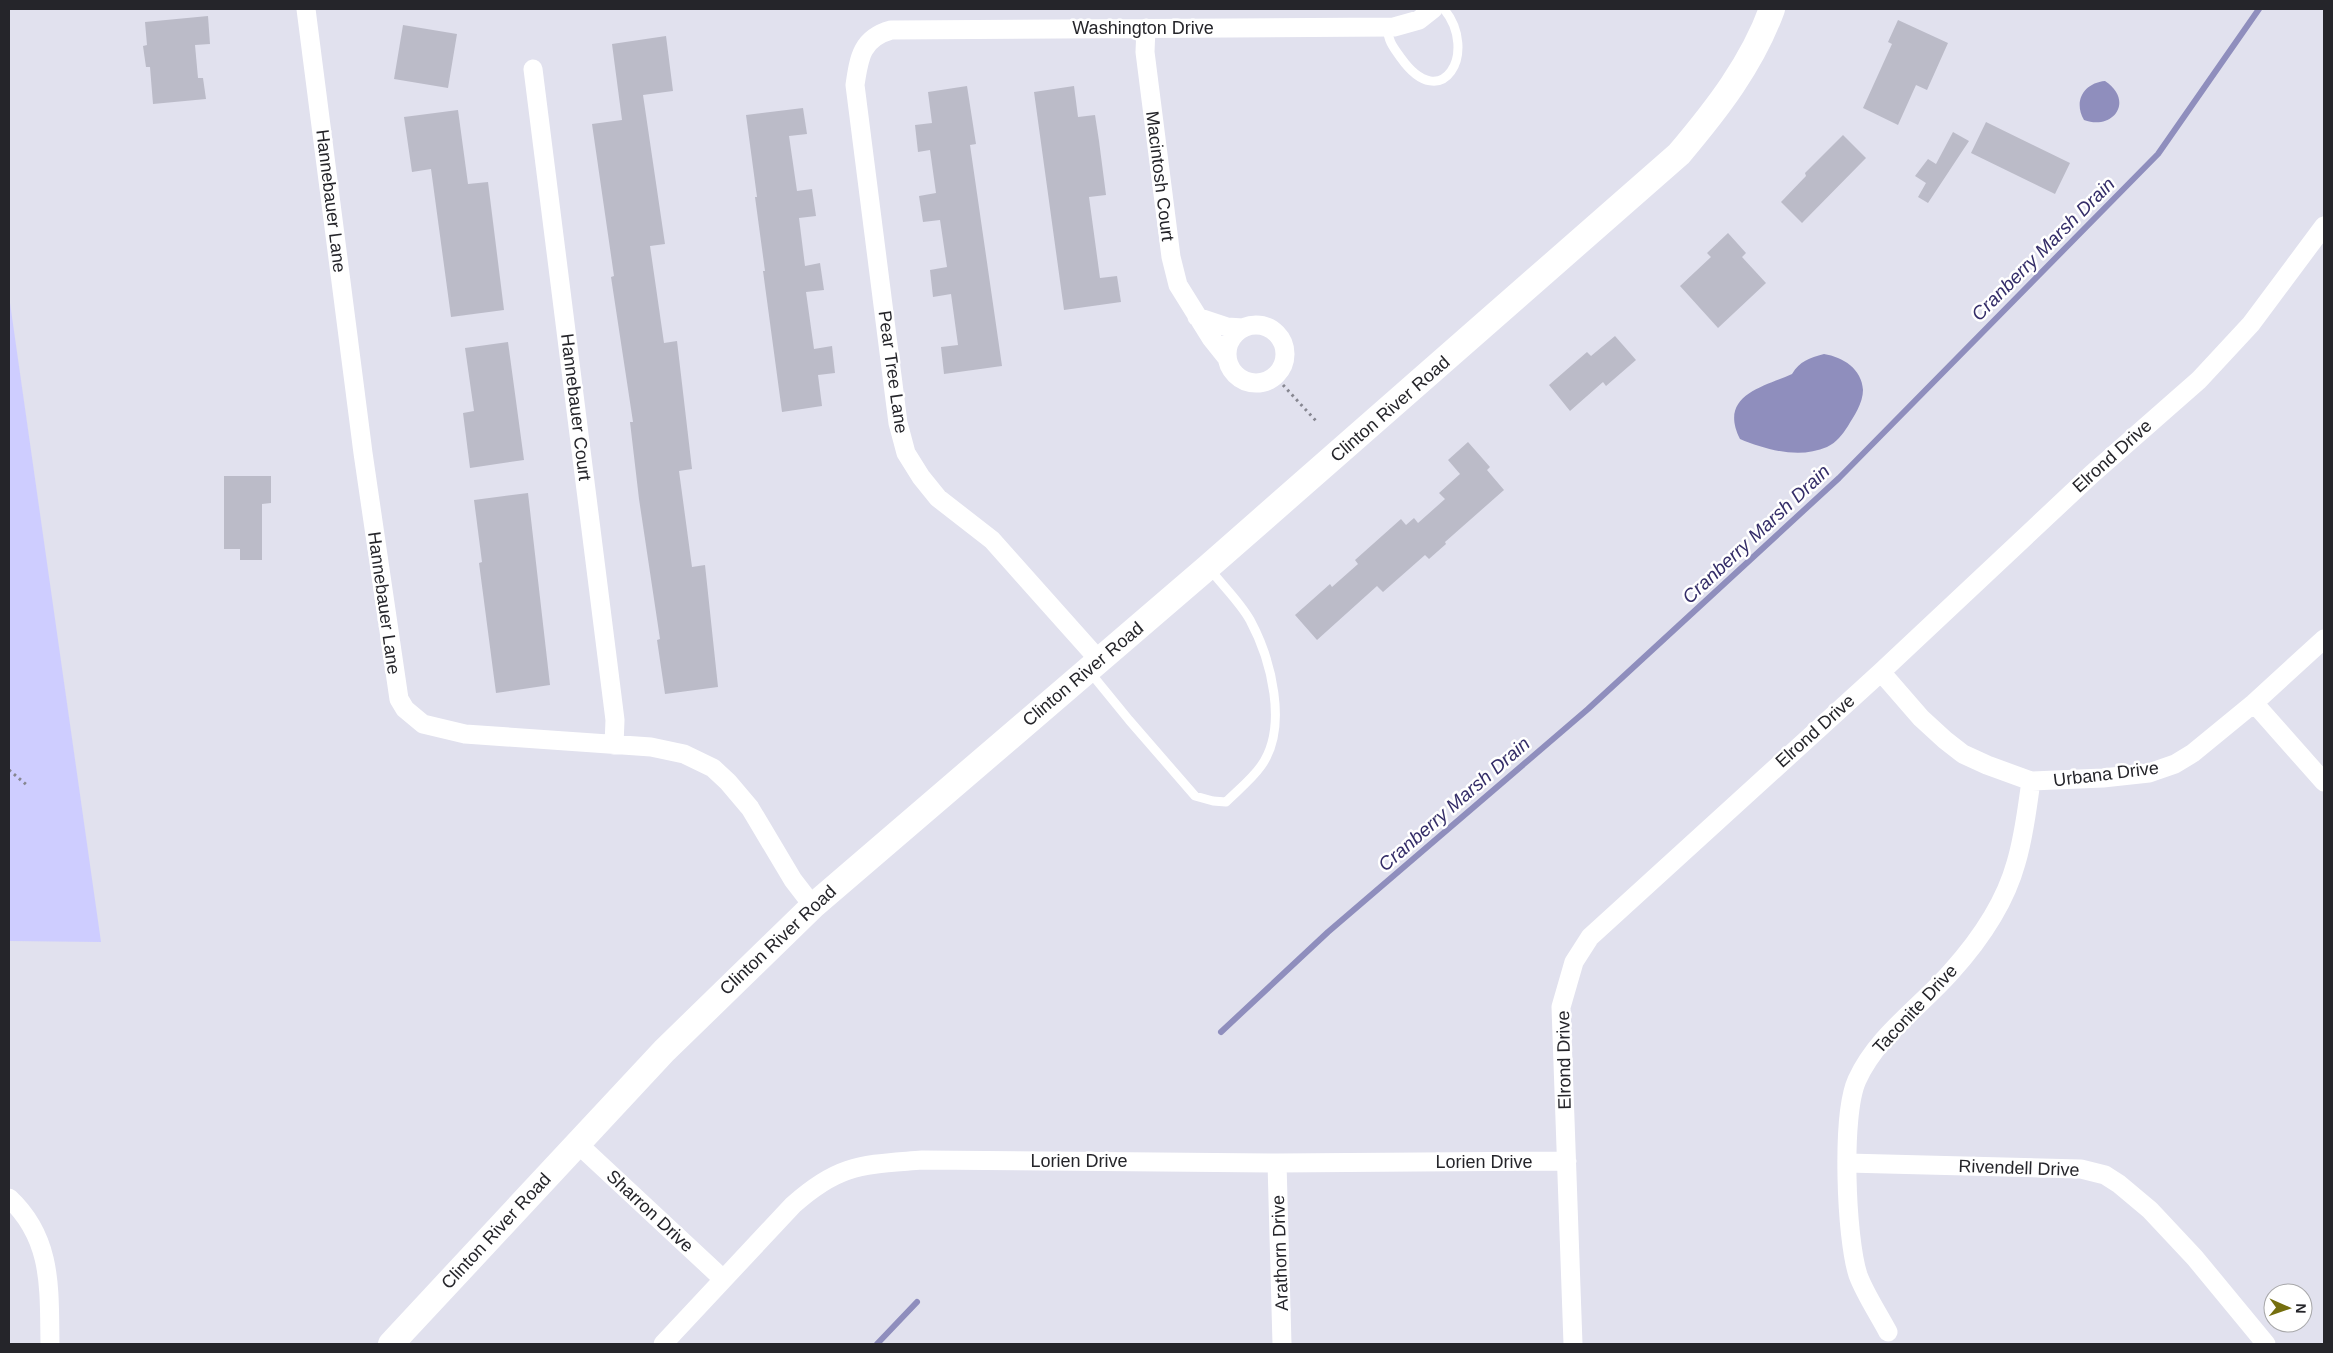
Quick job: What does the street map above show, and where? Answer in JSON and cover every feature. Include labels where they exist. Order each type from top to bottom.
[{"type":"street","name":"Hannebauer Lane","points":[[306,9],[363,453],[399,699],[405,709],[422,724],[465,734],[651,747],[684,754],[713,768],[728,782],[750,808],[793,880],[813,906]]},
{"type":"street","name":"Clinton River Road","points":[[391,1344],[696,1019],[813,906],[1093,664],[1208,568],[1679,154],[1735,84],[1755,50],[1772,9]]},
{"type":"street","name":"Washington Drive","points":[[868,41],[880,33],[891,30],[1387,28],[1408,25],[1426,15]]},
{"type":"street","name":"Macintosh Court","points":[[1146,28],[1146,52],[1170,258],[1178,284],[1197,317],[1227,358],[1236,376],[1255,383],[1265,382],[1280,369],[1284,360],[1284,350],[1277,334],[1261,325],[1243,328],[1227,326],[1197,317]]},
{"type":"street","name":"Pear Tree Lane","points":[[868,41],[858,66],[856,85],[898,423],[906,453],[921,477],[938,498],[992,540],[1093,664]]},
{"type":"street","name":"Hannebauer Court","points":[[534,69],[615,720],[614,745]]},
{"type":"street","name":"Elrond Drive","points":[[1573,1344],[1561,1007],[1574,962],[1590,937],[1881,672],[2092,474],[2198,380],[2250,324],[2324,226]]},
{"type":"street","points":[[1227,358],[1230,340],[1243,328]]},
{"type":"street","name":"Urbana Drive","points":[[1881,672],[1922,718],[1963,754],[2031,781],[2140,774],[2174,764],[2193,753],[2254,702],[2324,639]]},
{"type":"street","points":[[2254,702],[2324,782]]},
{"type":"street","name":"Taconite Drive","points":[[1888,1332],[1859,1276],[1853,1257],[1847,1163],[1851,1103],[1856,1081],[1871,1055],[1893,1029],[1951,972],[1996,908],[2008,887],[2016,863],[2031,781]]},
{"type":"street","name":"Sharron Drive","points":[[578,1144],[723,1279]]},
{"type":"street","name":"Lorien Drive","points":[[663,1344],[793,1205],[816,1185],[838,1172],[869,1164],[922,1160],[1567,1161]]},
{"type":"street","name":"Arathorn Drive","points":[[1277,1162],[1282,1344]]},
{"type":"street","name":"Rivendell Drive","points":[[1847,1163],[2081,1169],[2105,1175],[2150,1210],[2195,1258],[2266,1344]]},
{"type":"street","points":[[9,1198],[17,1206],[35,1234],[44,1255],[49,1277],[50,1344]]},
{"type":"lane","points":[[1387,28],[1388,39],[1404,63],[1415,75],[1435,82],[1450,72],[1457,63],[1459,53],[1451,19],[1444,9]]},
{"type":"lane","points":[[1093,664],[1129,720],[1195,796],[1212,801],[1226,802],[1261,766],[1274,739],[1277,720],[1274,694],[1266,663],[1249,619],[1208,568]]},
{"type":"path","points":[[1283,385],[1317,422]]},
{"type":"path","points":[[9,770],[28,786]]},
{"type":"shaded area","points":[[2105,81],[2114,89],[2118,97],[2119,105],[2117,112],[2111,118],[2104,121],[2084,120],[2080,106],[2082,94],[2091,85]]},
{"type":"shaded area","points":[[9,296],[101,942],[9,941]]},
{"type":"shaded area","points":[[1824,354],[1838,358],[1850,365],[1862,383],[1863,395],[1860,404],[1839,438],[1831,445],[1817,451],[1794,453],[1772,450],[1740,439],[1735,424],[1735,412],[1739,403],[1757,389],[1792,374],[1805,361]]},
{"type":"building","points":[[208,16],[210,44],[195,45],[198,78],[203,78],[206,99],[153,104],[150,67],[146,67],[143,46],[147,45],[145,22]]},
{"type":"building","points":[[1898,20],[1948,43],[1927,90],[1916,85],[1898,125],[1863,108],[1892,44],[1888,42]]},
{"type":"building","points":[[403,25],[457,34],[448,88],[394,79]]},
{"type":"building","points":[[666,36],[673,91],[643,95],[665,244],[650,246],[664,343],[677,341],[692,469],[679,471],[692,567],[705,565],[718,687],[665,694],[657,640],[660,639],[639,499],[630,422],[633,422],[611,277],[614,276],[592,124],[622,120],[612,44]]},
{"type":"building","points":[[967,86],[976,144],[970,145],[1002,366],[944,374],[941,347],[958,345],[951,294],[933,297],[930,270],[947,267],[940,220],[923,222],[919,196],[936,193],[930,150],[918,152],[915,125],[932,123],[928,92]]},
{"type":"building","points":[[1074,86],[1078,117],[1095,115],[1099,141],[1106,195],[1089,197],[1100,278],[1117,276],[1121,302],[1064,310],[1034,92]]},
{"type":"building","points":[[803,108],[807,134],[789,136],[797,191],[812,189],[816,216],[799,218],[805,266],[820,263],[824,290],[806,292],[814,349],[832,346],[835,373],[818,375],[822,406],[782,412],[763,271],[765,271],[755,197],[757,197],[746,115]]},
{"type":"building","points":[[458,110],[468,184],[488,182],[504,310],[451,317],[431,169],[412,172],[404,117]]},
{"type":"building","points":[[1986,122],[2070,163],[2055,194],[1971,153]]},
{"type":"building","points":[[1953,132],[1969,141],[1928,203],[1918,197],[1926,183],[1915,176],[1928,159],[1936,164]]},
{"type":"building","points":[[1843,135],[1866,158],[1802,223],[1781,202],[1806,176],[1805,173]]},
{"type":"building","points":[[1728,233],[1746,253],[1742,257],[1766,283],[1718,328],[1680,286],[1711,257],[1707,253]]},
{"type":"building","points":[[1615,336],[1636,360],[1606,386],[1603,382],[1570,411],[1549,385],[1587,352],[1591,356]]},
{"type":"building","points":[[508,342],[524,460],[470,468],[463,413],[474,411],[465,348]]},
{"type":"building","points":[[1468,442],[1490,467],[1487,470],[1504,490],[1445,542],[1446,544],[1429,559],[1425,555],[1383,592],[1377,586],[1317,640],[1295,615],[1330,584],[1332,587],[1358,564],[1355,560],[1401,519],[1406,525],[1414,518],[1418,523],[1445,499],[1439,493],[1460,474],[1448,460]]},
{"type":"building","points":[[224,476],[271,476],[271,503],[262,504],[262,560],[240,560],[240,549],[224,549]]},
{"type":"building","points":[[528,493],[550,685],[496,693],[479,563],[482,562],[474,500]]},
{"type":"waterway","name":"Cranberry Marsh Drain","points":[[1221,1032],[1328,932],[1588,709],[1839,478],[2158,154],[2259,9]]},
{"type":"waterway","name":"Cranberry Marsh Drain","points":[[877,1344],[917,1302]]}]
